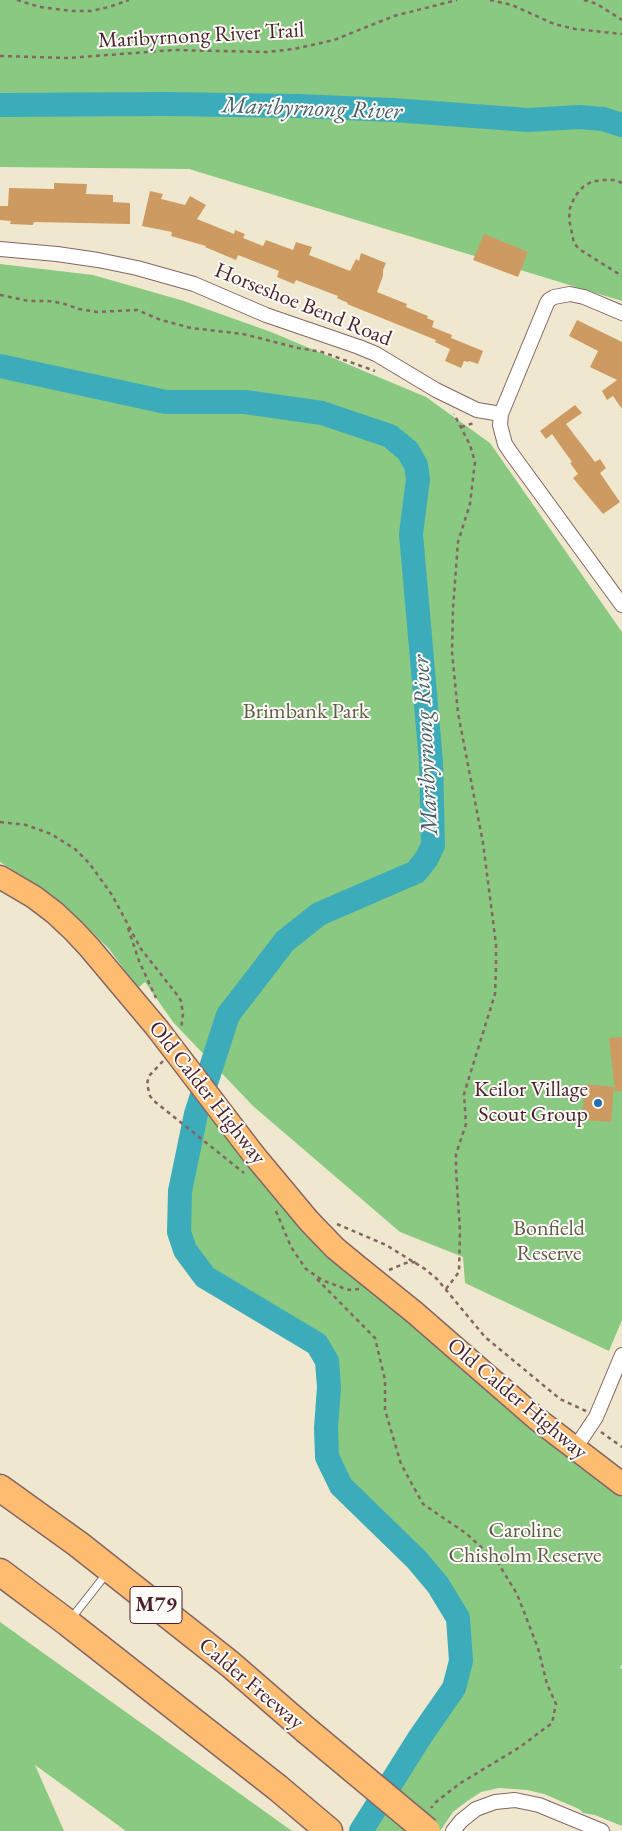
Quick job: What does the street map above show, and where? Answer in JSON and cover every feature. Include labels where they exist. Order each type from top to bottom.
[{"type":"highway","name":"Calder Freeway","points":[[0,1488],[110,1569],[230,1664],[306,1730],[429,1820]]},
{"type":"highway","points":[[0,1572],[278,1788],[329,1831]]},
{"type":"main road","name":"Old Calder Highway","points":[[0,877],[41,903],[89,947],[158,1028],[254,1155],[309,1221],[335,1248],[414,1312],[586,1432],[622,1465]]},
{"type":"main road","name":"Old Calder Highway","points":[[586,1432],[622,1484]]},
{"type":"street","name":"Horseshoe Bend Road","points":[[0,249],[98,260],[137,268],[194,284],[266,316],[359,347],[383,358],[436,390],[477,410],[501,414]]},
{"type":"street","points":[[622,312],[584,297],[570,294],[554,297],[549,300],[546,303],[501,414],[500,424],[505,444],[622,605]]},
{"type":"street","points":[[586,1432],[622,1355]]},
{"type":"street","points":[[453,1831],[461,1821],[476,1809],[495,1802],[514,1800],[538,1805],[602,1831]]},
{"type":"lane","points":[[68,1623],[110,1569]]},
{"type":"path","points":[[17,0],[40,7],[91,11],[109,8],[129,0]]},
{"type":"path","name":"Maribyrnong River Trail","points":[[0,56],[68,58],[174,50],[267,52],[294,50],[334,40],[394,16],[456,0]]},
{"type":"path","points":[[490,0],[512,5],[554,24],[575,29],[622,34]]},
{"type":"path","points":[[584,0],[597,4],[622,20]]},
{"type":"path","points":[[622,183],[615,180],[602,180],[591,182],[583,187],[575,196],[570,208],[569,219],[574,243],[579,249],[622,276]]},
{"type":"path","points":[[0,295],[29,301],[47,300],[97,312],[137,310],[162,320],[191,328],[243,334],[322,352],[378,372]]},
{"type":"path","points":[[446,1289],[459,1272],[460,1230],[456,1154],[466,1124],[464,1094],[495,994],[496,967],[496,944],[483,843],[458,713],[452,652],[458,542],[470,504],[475,462],[470,445],[456,416],[451,411]]},
{"type":"path","points":[[0,822],[26,825],[51,834],[75,849],[89,863],[109,890],[126,922],[139,961],[157,1001]]},
{"type":"path","points":[[154,1101],[226,1158]]},
{"type":"path","points":[[386,1245],[426,1269],[446,1289],[485,1338],[560,1398],[586,1432],[622,1447]]},
{"type":"path","points":[[313,1274],[375,1338],[385,1380],[385,1410],[401,1464],[423,1504],[467,1534],[498,1563],[517,1594],[538,1648],[547,1684],[556,1704],[552,1723],[520,1747],[459,1784],[436,1802],[429,1820]]},
{"type":"green space","points":[[0,0],[622,0],[622,301],[189,169],[0,167]]},
{"type":"green space","name":"Brimbank Park","points":[[0,264],[93,275],[184,301],[271,332],[426,397],[490,443],[622,632],[622,1320],[609,1351],[465,1283],[463,1257],[400,1232],[253,1106],[173,1022],[145,982],[138,988],[109,949],[82,922],[44,890],[0,862]]},
{"type":"green space","name":"Caroline Chisholm Reserve","points":[[200,1101],[261,1179],[622,1493],[622,1664],[620,1668],[622,1669],[622,1826],[595,1815],[583,1813],[579,1809],[544,1794],[527,1790],[499,1788],[481,1792],[466,1802],[453,1812],[440,1831],[361,1831],[420,1737],[454,1688],[461,1661],[458,1618],[438,1585],[417,1560],[341,1486],[327,1457],[326,1428],[329,1387],[327,1361],[317,1344],[205,1277],[185,1250],[179,1232],[180,1191]]},
{"type":"green space","points":[[0,1622],[292,1831],[126,1831],[35,1765],[64,1831],[0,1831]]},
{"type":"building","points":[[54,183],[87,184],[86,194],[113,195],[113,202],[130,203],[130,224],[34,222],[33,225],[10,224],[11,221],[0,220],[0,206],[8,206],[9,188],[54,189]]},
{"type":"building","points":[[150,191],[163,194],[161,199],[185,205],[190,196],[206,205],[197,219],[234,234],[235,230],[245,234],[243,238],[263,246],[266,240],[293,250],[296,242],[312,247],[309,255],[350,271],[356,259],[359,261],[361,253],[386,263],[377,292],[407,304],[406,307],[428,316],[427,318],[434,321],[432,327],[452,335],[451,338],[483,351],[478,364],[464,361],[461,368],[445,361],[450,349],[435,342],[436,340],[347,304],[337,298],[338,296],[296,280],[294,284],[277,277],[279,271],[238,255],[236,260],[206,246],[171,236],[172,232],[142,226]]},
{"type":"building","points":[[484,234],[528,252],[518,277],[473,260]]},
{"type":"building","points":[[577,320],[622,342],[622,409],[613,396],[607,400],[602,391],[617,380],[590,367],[598,351],[569,336]]},
{"type":"building","points":[[575,405],[582,413],[566,424],[595,462],[600,459],[606,468],[600,473],[620,502],[603,514],[573,478],[578,474],[570,463],[572,462],[552,434],[546,439],[540,431]]},
{"type":"building","points":[[622,1037],[622,1091],[615,1091],[609,1038]]},
{"type":"building","name":"Keilor Village Scout Group","points":[[585,1084],[614,1087],[611,1122],[582,1120]]},
{"type":"waterway","name":"Maribyrnong River","points":[[0,105],[165,104],[298,106],[393,110],[528,120],[579,117],[603,119],[622,125]]},
{"type":"waterway","name":"Maribyrnong River","points":[[0,366],[166,402],[245,402],[322,413],[390,436],[408,451],[416,465],[418,479],[411,534],[431,762],[433,845],[427,858],[416,872],[319,914],[285,941],[228,1015],[196,1114],[180,1191],[179,1232],[185,1250],[205,1277],[317,1344],[327,1361],[329,1387],[326,1428],[327,1457],[341,1486],[417,1560],[438,1585],[458,1618],[461,1661],[454,1688],[420,1737],[361,1831]]},
{"type":"place","name":"Keilor Village Scout Group","points":[[598,1103]]},
{"type":"park label","name":"Bonfield Reserve","points":[[549,1242]]}]
